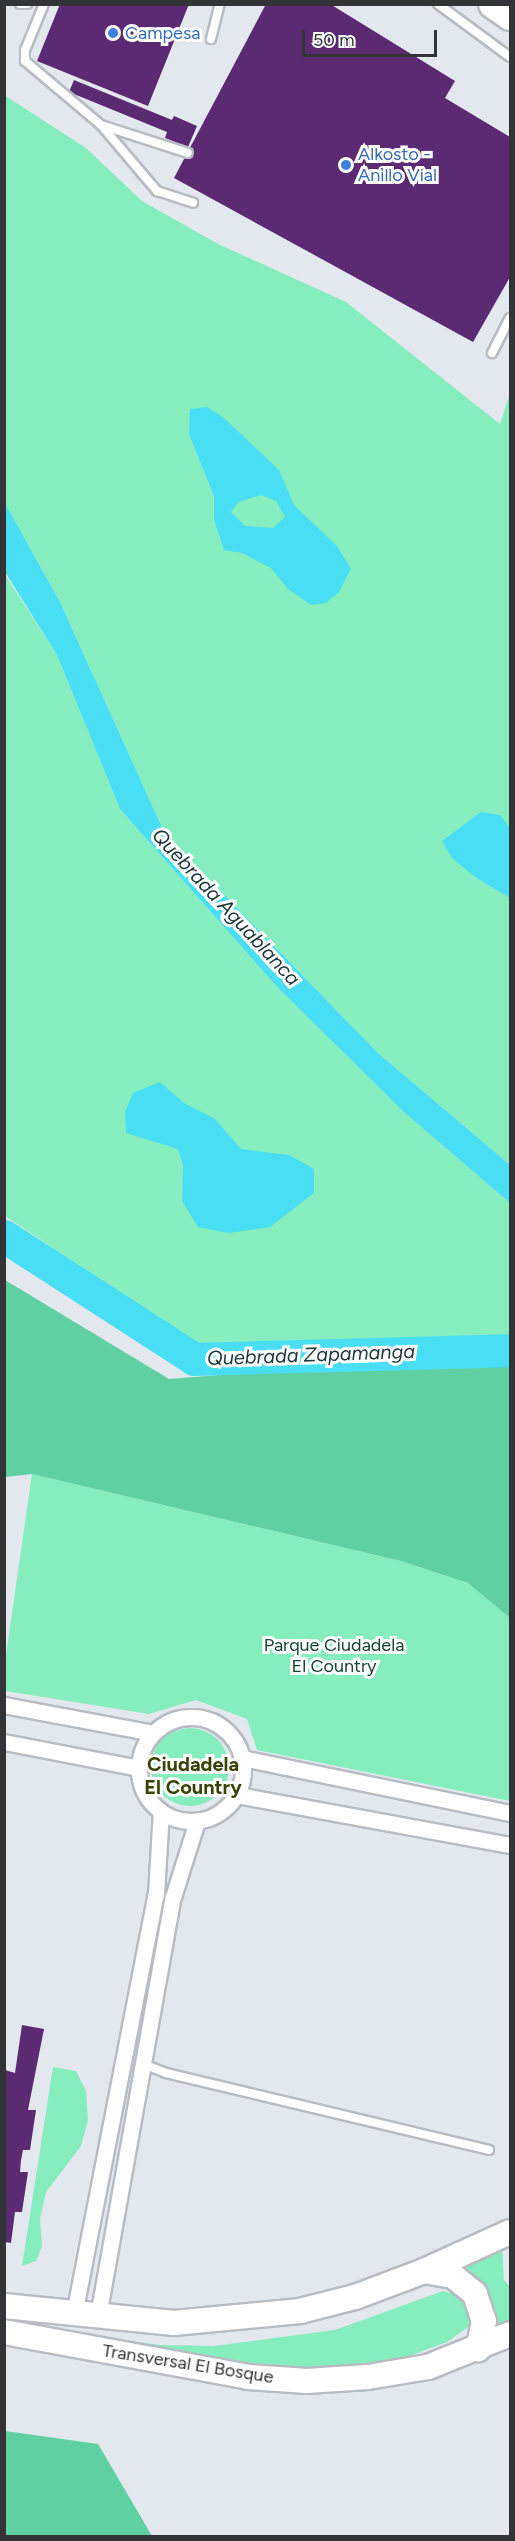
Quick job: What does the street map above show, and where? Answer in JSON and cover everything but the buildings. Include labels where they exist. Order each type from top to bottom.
[{"type":"highway","points":[[494,4],[510,16]]},
{"type":"main road","name":"Transversal El Bosque","points":[[4,2306],[174,2323],[268,2315],[355,2297],[424,2271],[510,2232]]},
{"type":"main road","points":[[424,2271],[453,2276],[475,2294],[484,2321],[478,2349]]},
{"type":"main road","name":"Transversal El Bosque","points":[[4,2332],[248,2377],[307,2381],[368,2377],[428,2367],[478,2349],[510,2334]]},
{"type":"street","points":[[4,1705],[153,1734]]},
{"type":"street","points":[[199,1718],[231,1736],[242,1758],[244,1770],[237,1795],[220,1813],[196,1821],[161,1811],[145,1792],[139,1768],[146,1743],[153,1734],[174,1720],[199,1718]]},
{"type":"street","points":[[4,1742],[139,1768]]},
{"type":"street","points":[[242,1758],[510,1813]]},
{"type":"street","points":[[237,1795],[510,1845]]},
{"type":"street","points":[[74,2314],[161,1866],[161,1811]]},
{"type":"street","points":[[98,2316],[173,1897],[196,1821]]},
{"type":"lane","points":[[20,4],[27,4]]},
{"type":"lane","points":[[44,4],[25,50],[25,61],[101,125],[158,191],[193,202]]},
{"type":"lane","points":[[212,39],[220,4]]},
{"type":"lane","points":[[438,4],[510,57]]},
{"type":"lane","points":[[101,125],[188,153]]},
{"type":"lane","points":[[492,353],[510,318]]},
{"type":"lane","points":[[129,2030],[148,2033]]},
{"type":"lane","points":[[143,2064],[166,2073],[489,2150]]},
{"type":"green space","points":[[4,95],[86,148],[142,201],[218,244],[346,302],[500,424],[510,393],[510,1165],[378,1053],[165,834],[60,602],[5,503]]},
{"type":"green space","points":[[4,573],[57,655],[120,809],[278,988],[405,1113],[510,1203],[510,1347],[202,1347],[5,1216]]},
{"type":"green space","points":[[5,1280],[169,1379],[510,1352],[510,1618],[468,1583],[401,1561],[32,1474],[5,1477]]},
{"type":"green space","name":"Parque Ciudadela El Country","points":[[32,1474],[401,1561],[468,1583],[510,1618],[510,1801],[257,1750],[247,1719],[196,1700],[149,1714],[5,1691],[5,1662]]},
{"type":"green space","points":[[190,1728],[205,1731],[222,1745],[229,1767],[226,1782],[212,1799],[190,1806],[175,1803],[158,1789],[151,1767],[154,1752],[168,1735]]},
{"type":"green space","points":[[53,2067],[76,2071],[86,2091],[88,2120],[81,2146],[46,2192],[40,2219],[42,2246],[36,2261],[22,2266]]},
{"type":"green space","points":[[502,2245],[504,2280],[510,2287],[510,2328],[488,2339],[494,2309],[482,2288],[449,2271]]},
{"type":"green space","points":[[443,2291],[464,2297],[471,2308],[468,2327],[447,2342],[396,2361],[308,2369],[223,2366],[67,2332],[159,2345],[214,2346],[335,2330]]},
{"type":"green space","points":[[5,2431],[98,2444],[152,2536],[5,2536]]},
{"type":"water","points":[[207,407],[223,417],[279,470],[294,505],[337,546],[351,569],[339,592],[326,603],[311,605],[288,589],[271,568],[242,553],[224,550],[214,519],[214,496],[189,434],[190,409]],"holes":[[[261,495],[276,501],[285,517],[273,528],[245,526],[231,512],[239,502]]]},
{"type":"water","name":"Quebrada Aguablanca","points":[[5,503],[60,602],[165,834],[378,1053],[510,1165],[510,1203],[405,1113],[278,988],[120,809],[57,655],[5,572]]},
{"type":"water","points":[[481,812],[500,815],[510,828],[510,898],[475,877],[452,858],[442,841]]},
{"type":"water","points":[[160,1082],[184,1103],[215,1119],[241,1149],[289,1155],[314,1169],[314,1193],[270,1227],[229,1233],[198,1227],[182,1201],[183,1165],[178,1149],[126,1133],[125,1112],[133,1093]]},
{"type":"waterway","name":"Quebrada Zapamanga","points":[[4,1236],[194,1359],[510,1350]]},
{"type":"place","name":"Campesa","points":[[113,33]]},
{"type":"place","name":"Alkosto - Anillo Vial","points":[[346,165]]},
{"type":"district","name":"Ciudadela El Country","points":[[193,1776]]}]
